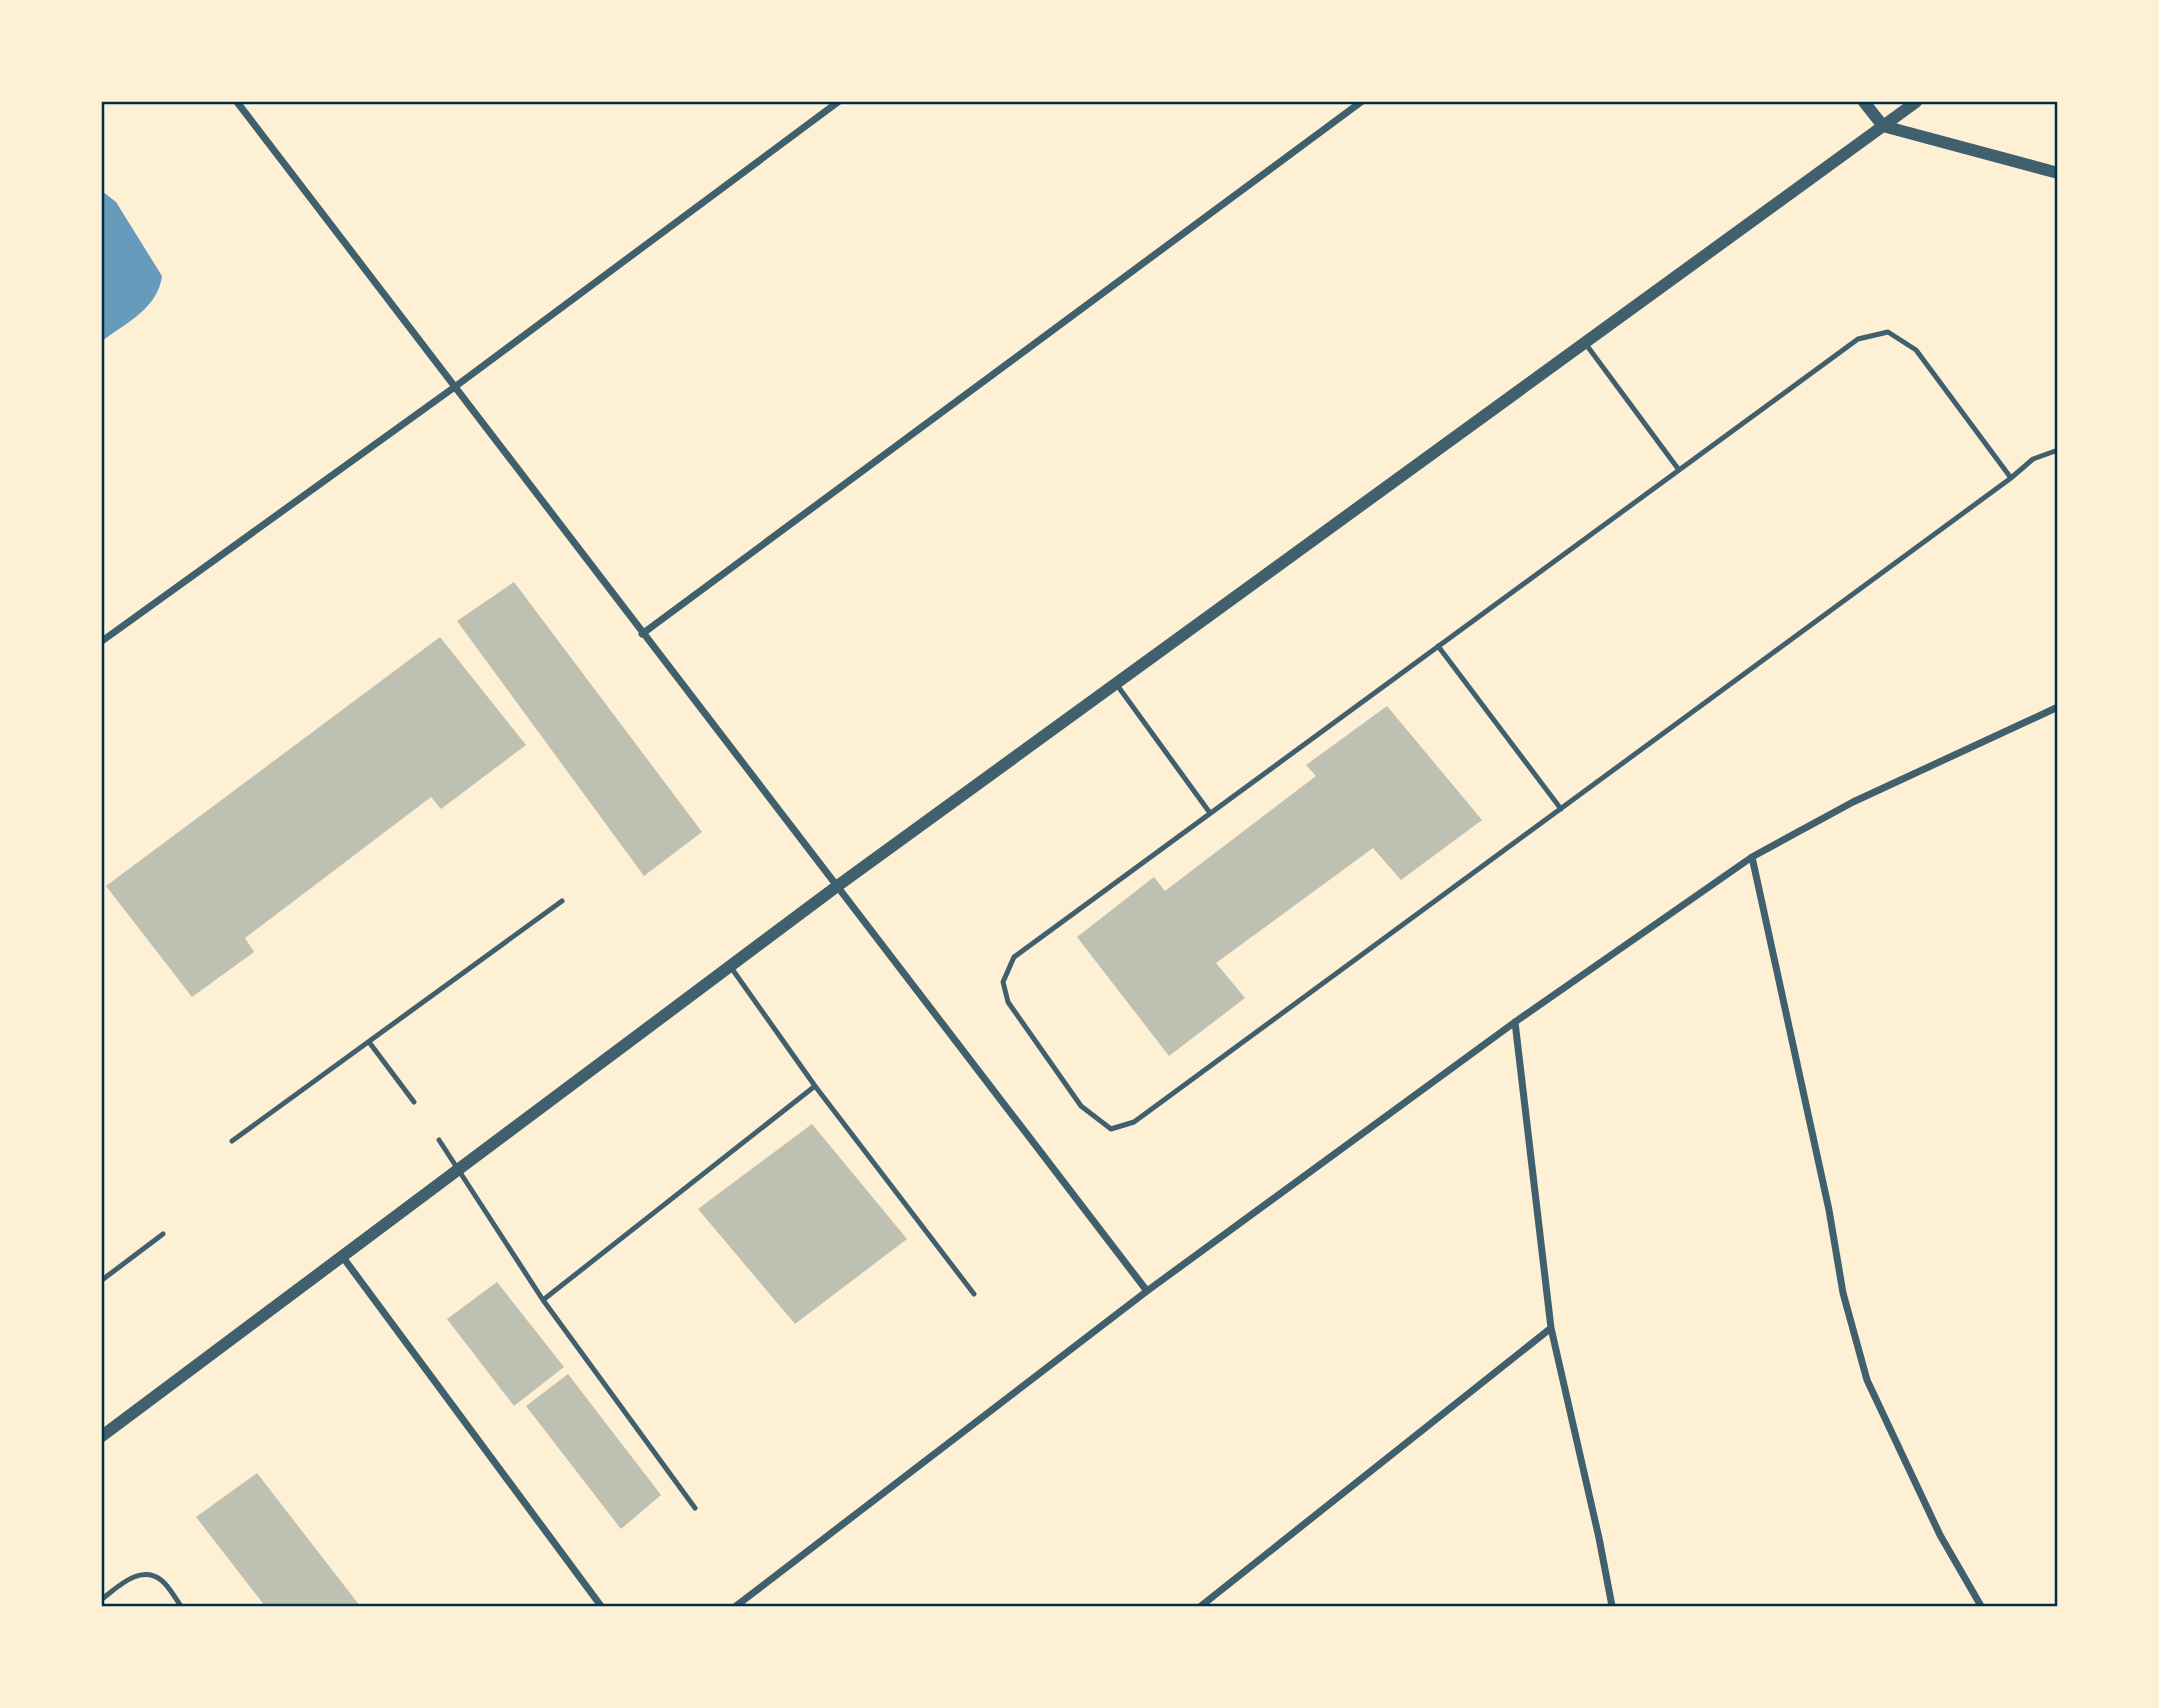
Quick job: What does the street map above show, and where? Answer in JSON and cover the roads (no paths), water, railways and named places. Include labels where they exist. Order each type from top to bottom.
[{"type":"street","points":[[237,102],[1147,1291]]},
{"type":"street","points":[[102,641],[456,386],[838,102]]},
{"type":"street","points":[[642,634],[1361,102]]},
{"type":"street","points":[[1864,102],[1884,126],[2057,173]]},
{"type":"street","points":[[102,1436],[836,887],[1916,102]]},
{"type":"street","points":[[736,1606],[1147,1291],[1515,1022],[1752,857],[1853,802],[2057,707]]},
{"type":"street","points":[[1752,857],[1829,1210],[1843,1293],[1867,1380],[1940,1535],[1981,1606]]},
{"type":"street","points":[[1515,1022],[1551,1328],[1612,1606]]},
{"type":"street","points":[[342,1256],[601,1606]]},
{"type":"street","points":[[1201,1606],[1551,1328]]},
{"type":"lane","points":[[2011,478],[1916,350],[1888,332],[1858,339],[1014,957],[1003,982],[1008,1002],[1081,1106],[1111,1129],[1134,1122],[2011,478],[2033,459],[2057,450]]},
{"type":"lane","points":[[1585,342],[1679,470]]},
{"type":"lane","points":[[1438,646],[1561,808]]},
{"type":"lane","points":[[1115,684],[1210,813]]},
{"type":"lane","points":[[232,1141],[562,901]]},
{"type":"lane","points":[[730,966],[815,1086],[974,1294]]},
{"type":"lane","points":[[369,1042],[414,1102]]},
{"type":"lane","points":[[543,1300],[815,1086]]},
{"type":"lane","points":[[439,1140],[543,1300],[695,1508]]},
{"type":"lane","points":[[102,1280],[163,1234]]},
{"type":"lane","points":[[102,1599],[135,1575],[147,1574],[160,1580],[181,1606]]},
{"type":"water","points":[[102,191],[116,202],[162,276],[148,306],[102,341]]}]
